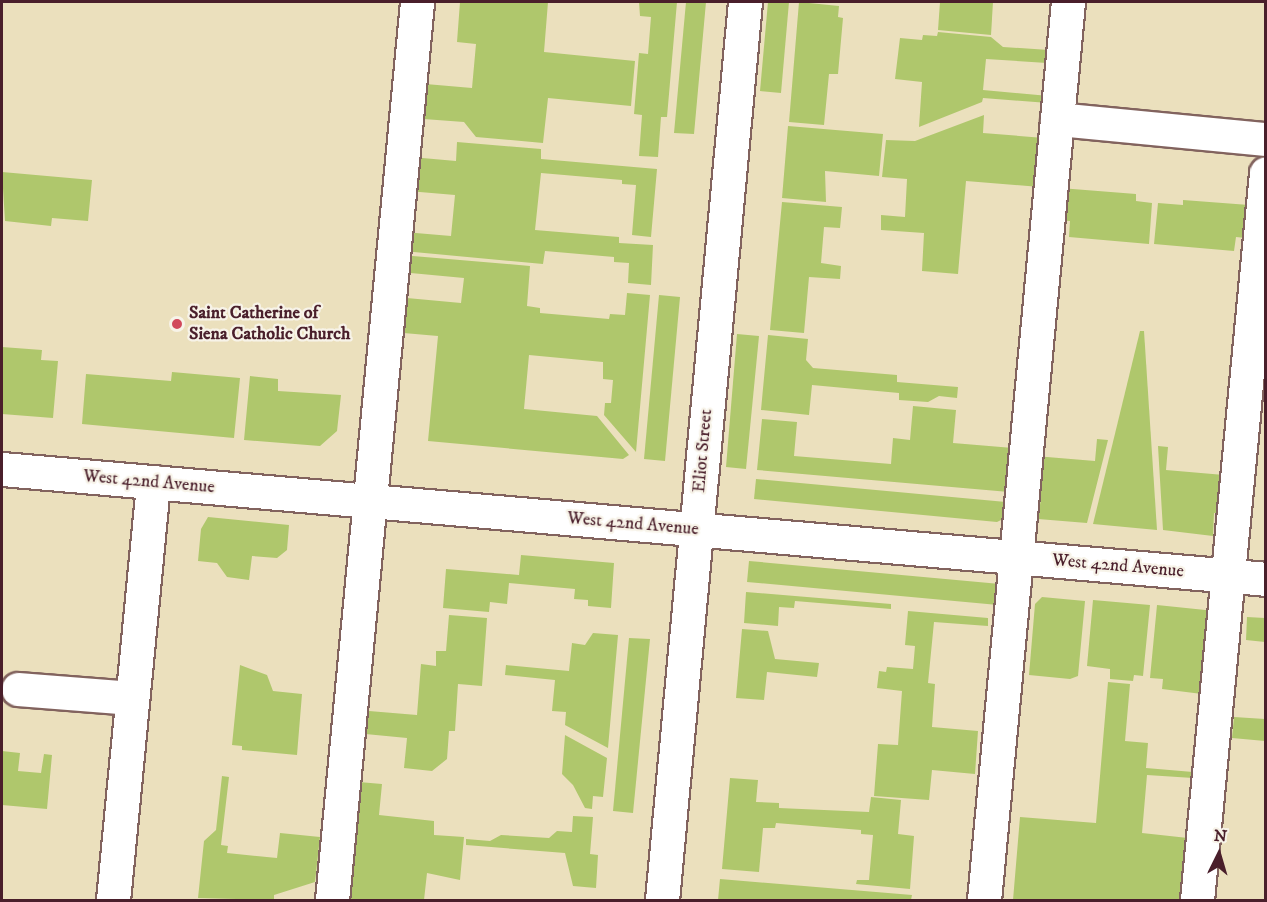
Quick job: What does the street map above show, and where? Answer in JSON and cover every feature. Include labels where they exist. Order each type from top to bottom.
[{"type":"street","points":[[332,900],[417,2]]},
{"type":"street","name":"Eliot Street","points":[[662,900],[745,2]]},
{"type":"street","points":[[984,900],[1068,2]]},
{"type":"street","points":[[1057,119],[1266,139]]},
{"type":"street","points":[[1197,900],[1266,173]]},
{"type":"street","name":"West 42nd Avenue","points":[[2,469],[1266,579]]},
{"type":"street","points":[[113,900],[153,482]]},
{"type":"street","points":[[18,689],[132,698]]},
{"type":"green space","points":[[460,2],[548,2],[544,52],[635,61],[631,106],[548,98],[543,143],[476,137],[464,122],[410,118],[414,83],[472,88],[476,44],[457,42]]},
{"type":"green space","points":[[639,2],[677,2],[667,117],[661,117],[658,157],[639,156],[642,115],[634,114],[639,53],[648,54],[651,17],[640,16]]},
{"type":"green space","points":[[686,2],[706,2],[694,134],[674,133]]},
{"type":"green space","points":[[768,2],[789,2],[781,93],[760,91]]},
{"type":"green space","points":[[799,2],[839,6],[838,17],[843,18],[838,74],[829,74],[824,125],[789,122]]},
{"type":"green space","points":[[940,2],[993,2],[991,35],[938,30]]},
{"type":"green space","points":[[938,32],[991,37],[1003,47],[1049,50],[1047,63],[986,59],[983,90],[1049,96],[1048,103],[983,98],[982,102],[919,127],[922,82],[895,79],[900,38],[922,40],[923,35],[937,36]]},
{"type":"green space","points":[[984,115],[983,133],[1044,138],[1040,187],[966,181],[958,274],[922,271],[924,233],[881,230],[881,215],[905,217],[907,179],[882,177],[886,140],[915,141]]},
{"type":"green space","points":[[788,126],[883,134],[879,176],[825,171],[826,202],[782,198]]},
{"type":"green space","points":[[457,142],[541,149],[541,159],[657,169],[651,237],[632,235],[636,185],[622,184],[622,180],[541,173],[535,230],[619,237],[619,243],[653,245],[651,285],[628,283],[629,263],[614,262],[614,257],[545,251],[543,264],[403,251],[404,232],[451,236],[455,195],[408,191],[411,157],[456,161]]},
{"type":"green space","points":[[2,172],[92,180],[88,221],[52,218],[51,226],[5,221]]},
{"type":"green space","points":[[1060,188],[1136,194],[1136,201],[1152,203],[1149,244],[1069,237],[1070,221],[1057,220]]},
{"type":"green space","points":[[1183,200],[1249,205],[1246,238],[1236,237],[1234,251],[1154,244],[1158,203],[1183,205]]},
{"type":"green space","points":[[782,202],[842,207],[840,228],[824,227],[821,263],[841,266],[840,279],[809,277],[804,333],[770,330]]},
{"type":"green space","points":[[401,255],[530,266],[527,306],[540,308],[540,313],[609,319],[610,314],[625,315],[627,293],[650,295],[636,452],[604,415],[605,403],[611,403],[613,380],[603,379],[603,362],[529,355],[524,409],[597,416],[629,455],[623,459],[428,441],[438,336],[392,332],[396,297],[461,303],[464,278],[400,272]]},
{"type":"green space","points":[[659,295],[680,297],[665,461],[644,459]]},
{"type":"green space","points":[[1140,331],[1144,331],[1157,530],[1093,524]]},
{"type":"green space","points":[[737,334],[759,336],[746,469],[726,467]]},
{"type":"green space","points":[[768,335],[808,339],[806,360],[813,368],[897,375],[897,382],[958,387],[957,398],[939,396],[928,402],[899,400],[899,393],[812,385],[809,415],[761,410]]},
{"type":"green space","points":[[2,347],[42,350],[41,360],[58,361],[53,418],[2,414]]},
{"type":"green space","points":[[172,372],[240,378],[234,438],[82,424],[86,374],[171,381]]},
{"type":"green space","points":[[250,376],[278,379],[278,391],[341,395],[337,431],[320,446],[244,440]]},
{"type":"green space","points":[[913,406],[956,410],[953,443],[1013,448],[1009,492],[757,470],[762,419],[797,422],[794,456],[891,464],[893,438],[910,440]]},
{"type":"green space","points":[[1097,439],[1108,440],[1087,523],[1038,519],[1041,498],[1032,497],[1035,456],[1095,461]]},
{"type":"green space","points":[[1158,446],[1168,447],[1166,470],[1224,475],[1222,513],[1214,513],[1213,536],[1163,530]]},
{"type":"green space","points":[[756,479],[1006,502],[1005,518],[997,522],[754,499]]},
{"type":"green space","points":[[208,517],[289,525],[287,550],[277,558],[252,556],[249,580],[227,577],[217,563],[198,561],[201,529]]},
{"type":"green space","points":[[521,555],[614,563],[611,608],[588,606],[588,600],[574,599],[575,589],[509,583],[507,604],[490,602],[489,612],[443,608],[446,569],[519,575]]},
{"type":"green space","points":[[749,561],[1000,584],[998,605],[747,582]]},
{"type":"green space","points":[[746,592],[891,604],[891,609],[795,601],[794,608],[779,607],[778,626],[744,623]]},
{"type":"green space","points":[[1042,597],[1085,601],[1078,676],[1070,679],[1029,675],[1035,604]]},
{"type":"green space","points":[[1093,600],[1150,605],[1143,676],[1134,675],[1133,681],[1110,679],[1110,669],[1087,666]]},
{"type":"green space","points":[[1157,605],[1215,611],[1202,694],[1162,689],[1163,679],[1150,678]]},
{"type":"green space","points":[[908,611],[988,618],[988,626],[934,622],[928,683],[935,684],[932,727],[978,731],[975,774],[932,770],[929,800],[874,796],[878,744],[898,745],[902,691],[877,688],[879,671],[886,672],[887,667],[913,669],[915,646],[905,645]]},
{"type":"green space","points":[[449,615],[487,618],[482,686],[458,684],[455,731],[449,731],[447,759],[432,771],[404,768],[407,738],[355,733],[357,710],[417,715],[421,664],[436,666],[436,651],[446,651]]},
{"type":"green space","points":[[1247,617],[1265,618],[1265,642],[1246,640]]},
{"type":"green space","points":[[742,629],[768,631],[775,659],[819,663],[817,677],[767,672],[764,700],[736,698]]},
{"type":"green space","points":[[593,633],[618,635],[608,748],[565,725],[566,712],[552,711],[555,680],[505,675],[506,665],[569,671],[572,643],[585,645]]},
{"type":"green space","points":[[629,638],[650,639],[633,813],[613,811]]},
{"type":"green space","points":[[240,665],[267,675],[273,691],[302,694],[297,755],[242,750],[242,746],[232,745]]},
{"type":"green space","points":[[1108,682],[1130,684],[1125,741],[1148,743],[1146,768],[1193,772],[1193,778],[1147,775],[1142,833],[1188,838],[1183,900],[1013,900],[1020,817],[1096,823]]},
{"type":"green space","points":[[1234,717],[1265,719],[1265,741],[1232,738]]},
{"type":"green space","points":[[565,735],[607,758],[603,797],[593,796],[592,809],[585,808],[573,785],[562,774]]},
{"type":"green space","points":[[2,751],[20,753],[18,771],[41,773],[44,754],[52,755],[47,809],[2,805]]},
{"type":"green space","points":[[222,776],[229,777],[221,845],[228,846],[227,853],[277,858],[280,833],[320,837],[315,882],[274,895],[274,900],[198,898],[204,841],[216,830]]},
{"type":"green space","points":[[730,778],[758,780],[756,802],[779,803],[779,808],[869,812],[871,797],[901,800],[898,834],[914,836],[910,889],[856,884],[857,880],[869,880],[873,835],[861,834],[861,830],[776,823],[775,828],[763,828],[759,872],[722,869]]},
{"type":"green space","points":[[347,781],[382,784],[379,815],[434,821],[434,835],[464,837],[460,880],[427,873],[424,900],[336,900]]},
{"type":"green space","points":[[573,816],[593,817],[590,854],[598,855],[596,888],[573,886],[565,853],[466,845],[466,839],[490,841],[501,835],[549,838],[557,831],[572,832]]},
{"type":"green space","points":[[720,879],[912,895],[911,900],[718,900]]},
{"type":"place","name":"Saint Catherine of Siena Catholic Church","points":[[177,324]]}]
